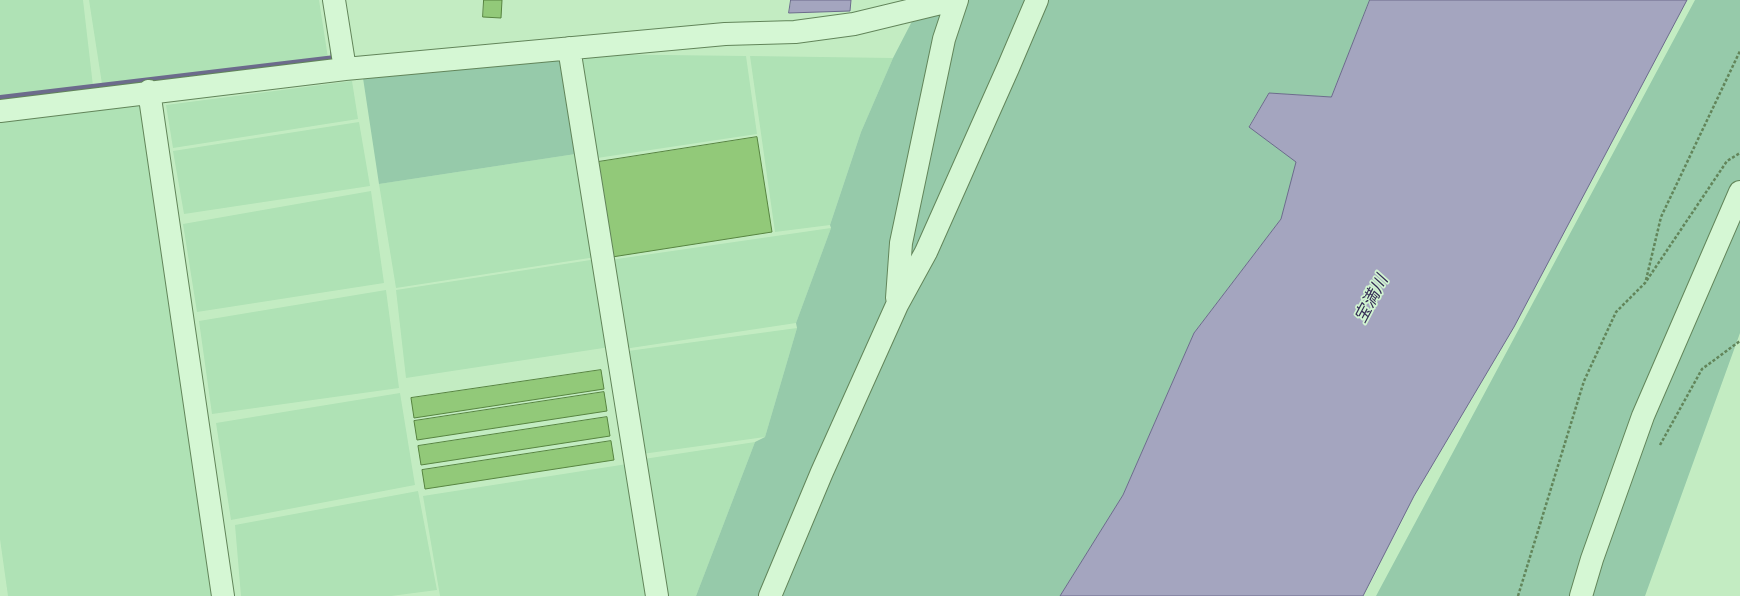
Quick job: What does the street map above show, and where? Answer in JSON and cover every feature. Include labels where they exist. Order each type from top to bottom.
[{"type":"street","points":[[334,0],[345,69]]},
{"type":"street","points":[[0,111],[345,69],[725,34],[795,32],[854,24],[953,0]]},
{"type":"street","points":[[897,306],[901,243],[944,39],[957,0]]},
{"type":"street","points":[[770,596],[822,472],[897,306],[926,252],[1037,0]]},
{"type":"street","points":[[569,48],[657,596]]},
{"type":"street","points":[[149,92],[224,596]]},
{"type":"street","points":[[1581,596],[1592,558],[1643,416],[1740,192]]},
{"type":"path","points":[[1645,283],[1661,217],[1740,51]]},
{"type":"path","points":[[1518,596],[1584,381],[1616,312],[1645,283],[1727,161],[1740,153]]},
{"type":"path","points":[[1658,448],[1702,369],[1740,342]]},
{"type":"green space","points":[[0,0],[83,0],[93,86],[0,96]]},
{"type":"green space","points":[[89,0],[319,0],[328,58],[102,84]]},
{"type":"green space","points":[[923,0],[1370,0],[1331,97],[1269,93],[1249,126],[1297,162],[1281,219],[1194,333],[1123,495],[1060,596],[696,596],[755,442],[765,437],[797,328],[796,323],[831,228],[830,225],[861,132],[893,58]]},
{"type":"green space","points":[[1695,0],[1740,0],[1740,333],[1645,596],[1376,596]]},
{"type":"green space","points":[[581,54],[746,56],[757,134],[597,158]]},
{"type":"green space","points":[[750,56],[893,58],[861,132],[830,225],[775,232]]},
{"type":"green space","points":[[567,57],[582,153],[379,184],[363,78]]},
{"type":"green space","points":[[352,81],[358,119],[173,148],[166,105]]},
{"type":"green space","points":[[142,105],[215,596],[8,596],[0,539],[0,122]]},
{"type":"green space","points":[[359,122],[370,186],[184,214],[173,151]]},
{"type":"green space","points":[[582,153],[596,257],[396,288],[379,184]]},
{"type":"green space","points":[[371,191],[384,283],[197,312],[183,224]]},
{"type":"green space","points":[[831,228],[796,323],[624,349],[610,260]]},
{"type":"green space","points":[[597,259],[610,347],[406,378],[396,290]]},
{"type":"green space","points":[[386,290],[399,388],[212,414],[199,321]]},
{"type":"green space","points":[[797,328],[765,437],[642,454],[628,351]]},
{"type":"green space","points":[[400,393],[415,485],[231,520],[216,423]]},
{"type":"green space","points":[[755,442],[696,596],[665,596],[644,459]]},
{"type":"green space","points":[[627,464],[648,596],[440,596],[423,496]]},
{"type":"green space","points":[[418,491],[437,590],[391,596],[241,596],[235,525]]},
{"type":"water","points":[[791,0],[851,0],[850,11],[789,13]]},
{"type":"water","name":"宝満川","points":[[1370,0],[1687,0],[1514,327],[1414,496],[1363,596],[1060,596],[1123,495],[1194,333],[1281,219],[1296,162],[1249,127],[1269,93],[1331,97]]},
{"type":"building","points":[[484,0],[502,0],[501,18],[483,17]]},
{"type":"building","points":[[757,137],[772,232],[612,257],[598,162]]},
{"type":"building","points":[[601,370],[604,389],[414,418],[411,398]]},
{"type":"building","points":[[604,392],[607,411],[417,440],[414,421]]},
{"type":"building","points":[[607,417],[610,436],[421,465],[418,446]]},
{"type":"building","points":[[611,441],[614,460],[425,489],[422,470]]},
{"type":"waterway","points":[[0,99],[335,59],[334,51]]}]
